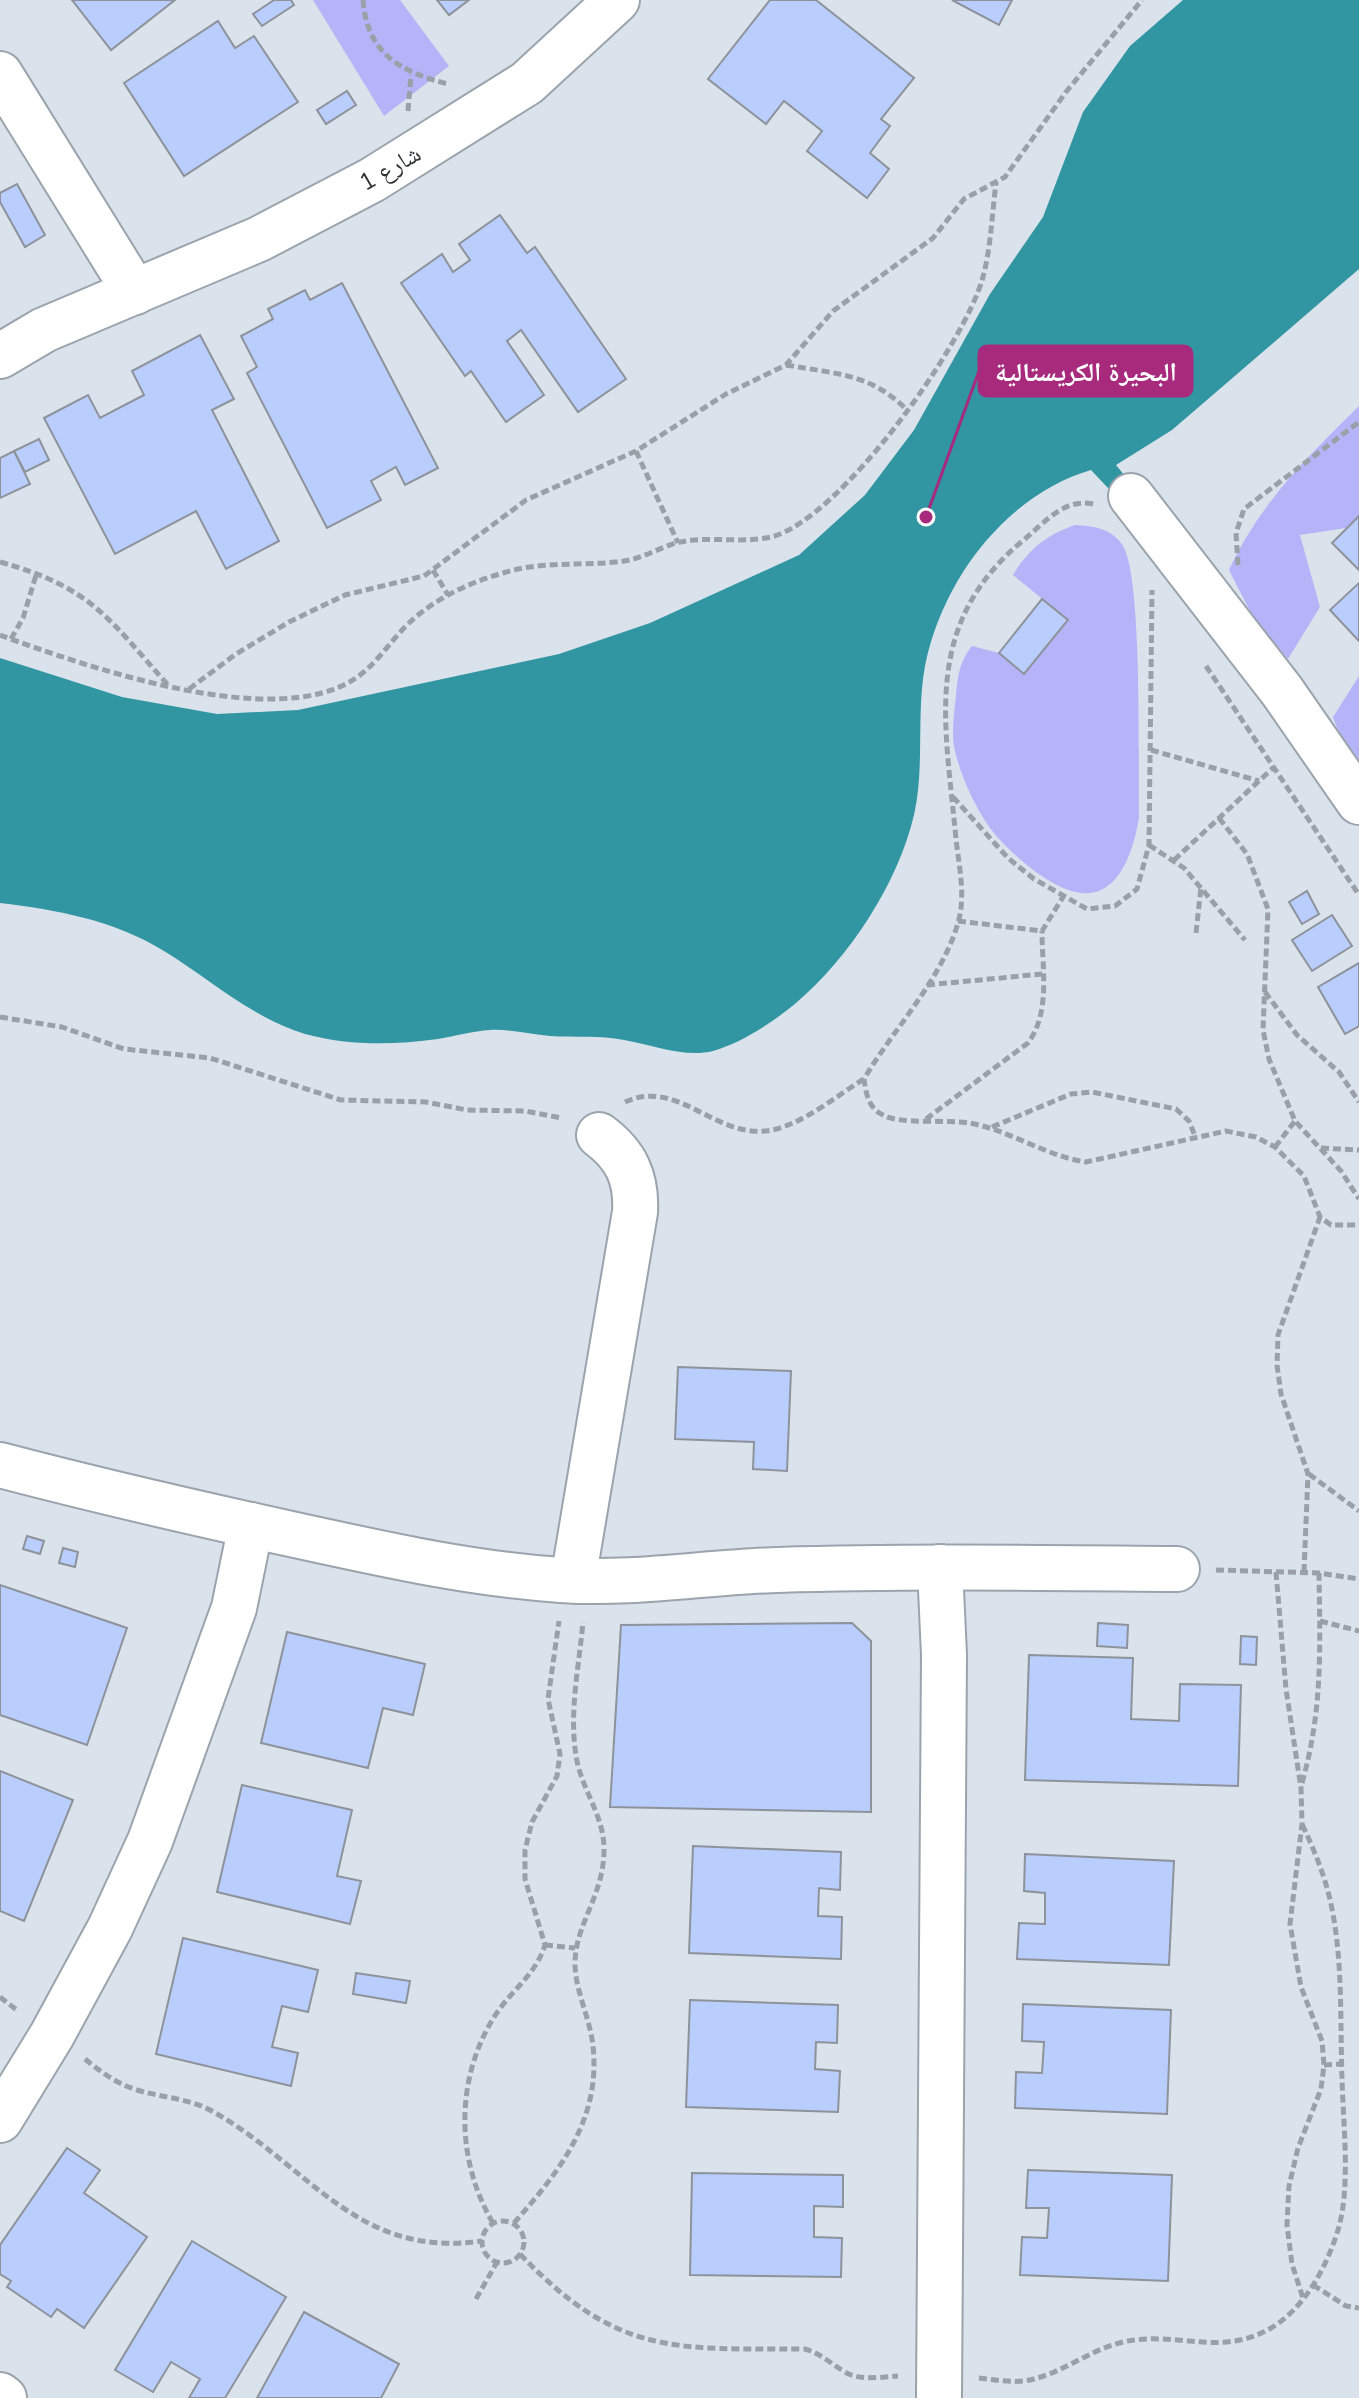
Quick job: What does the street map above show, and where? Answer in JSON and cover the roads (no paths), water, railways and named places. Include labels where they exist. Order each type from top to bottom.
[{"type":"street","name":"شارع 1","points":[[0,356],[44,330],[259,239],[372,180],[465,125],[527,83],[617,0]]},
{"type":"street","points":[[0,74],[135,292]]},
{"type":"street","points":[[1118,501],[1209,601],[1282,691],[1359,802]]},
{"type":"street","points":[[575,1580],[635,1212],[633,1176],[595,1119]]},
{"type":"street","points":[[0,1465],[251,1525],[469,1571],[575,1580],[647,1580],[737,1571],[940,1567],[1177,1569]]},
{"type":"street","points":[[0,2120],[52,2035],[110,1928],[150,1841],[234,1608],[251,1525]]},
{"type":"street","points":[[939,2386],[944,1670],[940,1567]]},
{"type":"place","name":"البحيرة الكريستالية","points":[[926,517]]}]
